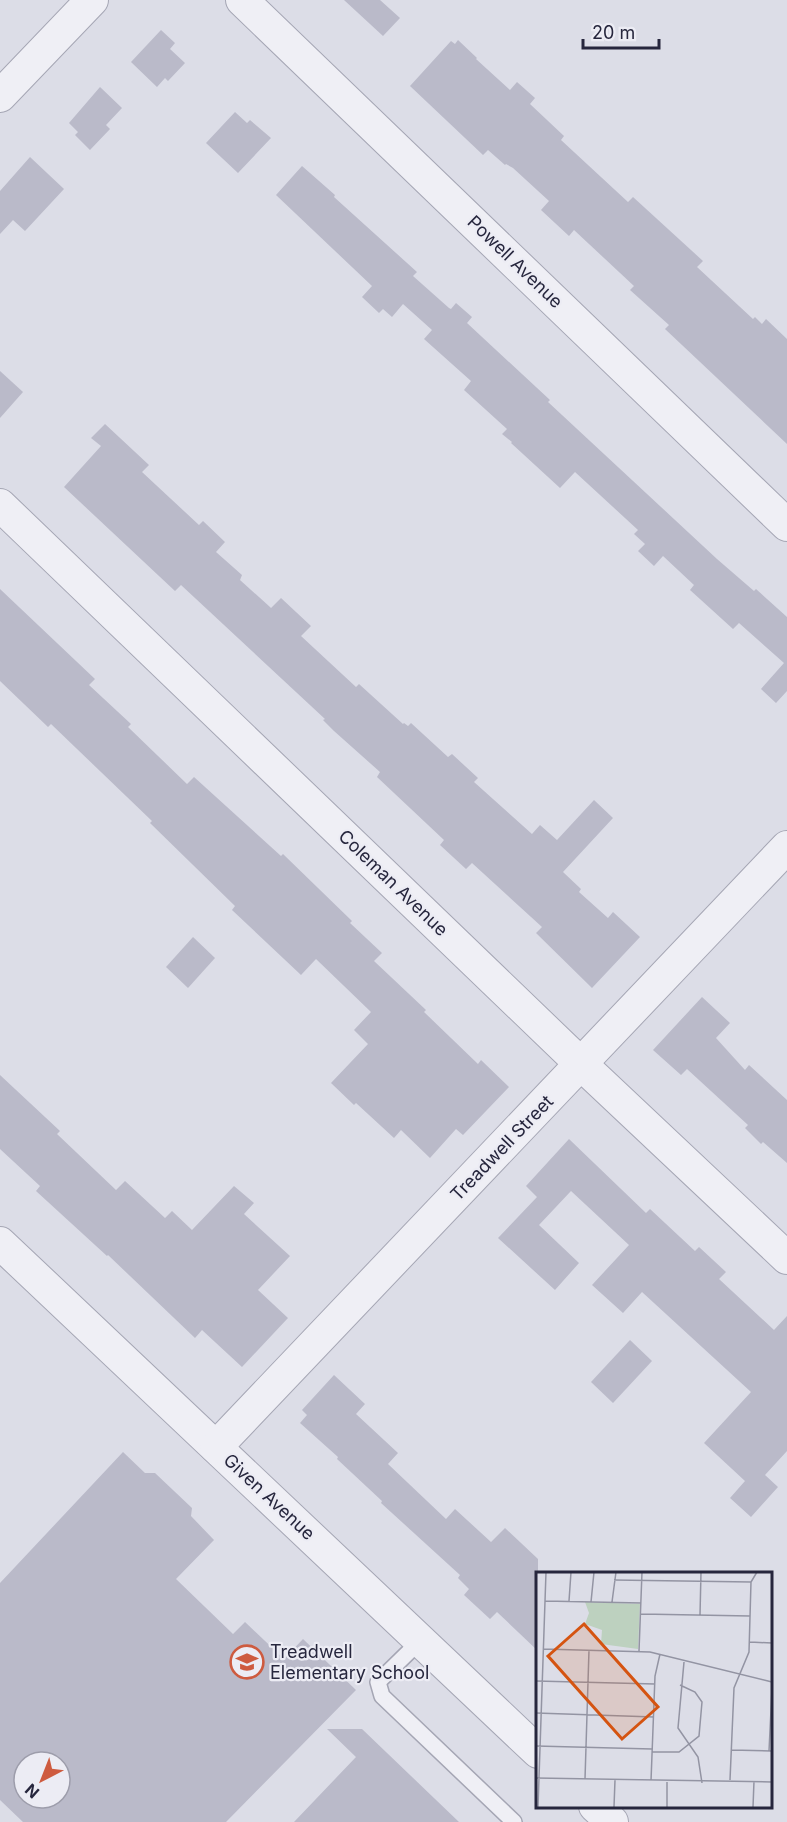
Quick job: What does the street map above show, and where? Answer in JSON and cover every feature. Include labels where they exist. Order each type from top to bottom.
[{"type":"street","points":[[0,96],[93,0]]},
{"type":"street","name":"Powell Avenue","points":[[242,0],[787,525]]},
{"type":"street","name":"Coleman Avenue","points":[[0,506],[581,1064],[787,1258]]},
{"type":"street","name":"Treadwell Street","points":[[216,1447],[787,847]]},
{"type":"street","name":"Given Avenue","points":[[0,1243],[536,1750]]},
{"type":"street","points":[[596,1807],[612,1822]]},
{"type":"lane","points":[[421,1640],[378,1682],[382,1696],[514,1822]]},
{"type":"building","points":[[344,0],[380,0],[400,18],[383,36]]},
{"type":"building","points":[[161,30],[175,43],[170,49],[185,63],[168,81],[165,78],[157,87],[131,62]]},
{"type":"building","points":[[458,40],[510,90],[517,82],[535,98],[530,104],[564,136],[561,140],[628,202],[633,197],[703,261],[697,267],[753,319],[755,317],[762,324],[766,319],[787,339],[787,444],[665,329],[669,325],[630,290],[634,286],[574,230],[569,236],[541,210],[549,201],[513,168],[505,165],[488,150],[483,155],[410,86],[451,41],[455,44]]},
{"type":"building","points":[[100,87],[122,108],[106,125],[110,129],[90,150],[75,135],[78,132],[69,123]]},
{"type":"building","points":[[235,112],[247,123],[250,120],[271,138],[238,173],[206,143]]},
{"type":"building","points":[[30,157],[64,189],[25,231],[13,220],[0,234],[0,191]]},
{"type":"building","points":[[302,166],[417,272],[413,276],[449,308],[451,309],[456,303],[472,317],[467,323],[550,400],[548,402],[717,559],[787,617],[787,691],[776,703],[761,689],[784,663],[739,623],[733,629],[690,590],[694,585],[663,556],[654,566],[638,551],[645,544],[634,534],[638,530],[575,472],[560,488],[511,443],[502,434],[507,429],[464,390],[471,381],[424,339],[432,330],[403,304],[392,317],[383,309],[379,313],[362,297],[372,286],[276,195]]},
{"type":"building","points":[[0,371],[23,392],[0,418]]},
{"type":"building","points":[[105,424],[149,465],[142,472],[199,525],[203,521],[225,542],[216,552],[242,575],[240,580],[271,608],[281,598],[311,626],[301,636],[356,687],[359,684],[403,724],[408,726],[411,723],[448,757],[452,754],[478,778],[474,782],[532,834],[540,825],[557,840],[594,800],[613,818],[563,872],[581,889],[579,892],[608,918],[613,912],[640,937],[592,988],[536,933],[542,927],[472,863],[466,869],[440,845],[444,840],[377,777],[380,772],[334,731],[323,720],[325,719],[181,585],[175,591],[64,487],[101,446],[91,438]]},
{"type":"building","points":[[0,589],[95,679],[89,685],[131,724],[128,727],[187,784],[194,777],[281,856],[283,854],[382,953],[374,961],[478,1064],[481,1060],[509,1087],[463,1135],[456,1129],[430,1158],[401,1130],[394,1138],[331,1083],[368,1044],[354,1030],[371,1012],[316,959],[301,975],[232,910],[235,906],[150,823],[152,821],[51,724],[48,727],[0,681]]},
{"type":"building","points":[[193,937],[215,958],[188,988],[166,967]]},
{"type":"building","points":[[702,997],[730,1023],[716,1038],[745,1070],[749,1065],[787,1100],[787,1163],[763,1142],[761,1144],[745,1128],[748,1125],[687,1069],[681,1075],[653,1050]]},
{"type":"building","points":[[0,1075],[60,1131],[57,1134],[116,1190],[125,1181],[165,1218],[172,1211],[192,1230],[234,1186],[254,1203],[244,1214],[290,1256],[258,1290],[288,1318],[242,1367],[202,1330],[195,1338],[108,1255],[36,1191],[40,1186],[0,1149]]},
{"type":"building","points":[[569,1139],[646,1213],[650,1209],[695,1251],[699,1247],[726,1272],[719,1279],[774,1330],[787,1316],[787,1451],[765,1475],[778,1487],[751,1517],[730,1498],[745,1481],[704,1443],[751,1392],[642,1292],[623,1313],[592,1285],[629,1245],[571,1191],[539,1225],[579,1263],[555,1290],[498,1238],[537,1197],[526,1186]]},
{"type":"building","points":[[630,1340],[652,1361],[613,1403],[591,1382]]},
{"type":"building","points":[[334,1375],[365,1404],[356,1414],[398,1453],[388,1464],[446,1519],[455,1509],[491,1542],[505,1528],[538,1559],[536,1649],[497,1612],[490,1619],[464,1595],[469,1589],[458,1578],[460,1575],[381,1503],[382,1501],[337,1459],[338,1457],[300,1423],[307,1415],[302,1410]]},
{"type":"building","points":[[123,1452],[145,1473],[155,1473],[192,1508],[191,1516],[214,1540],[176,1579],[233,1634],[245,1622],[284,1659],[303,1639],[356,1690],[226,1822],[23,1822],[0,1800],[0,1583]]},
{"type":"building","points":[[327,1729],[362,1729],[459,1822],[294,1822],[356,1757]]},
{"type":"place","name":"Treadwell Elementary School","points":[[247,1662]]}]
